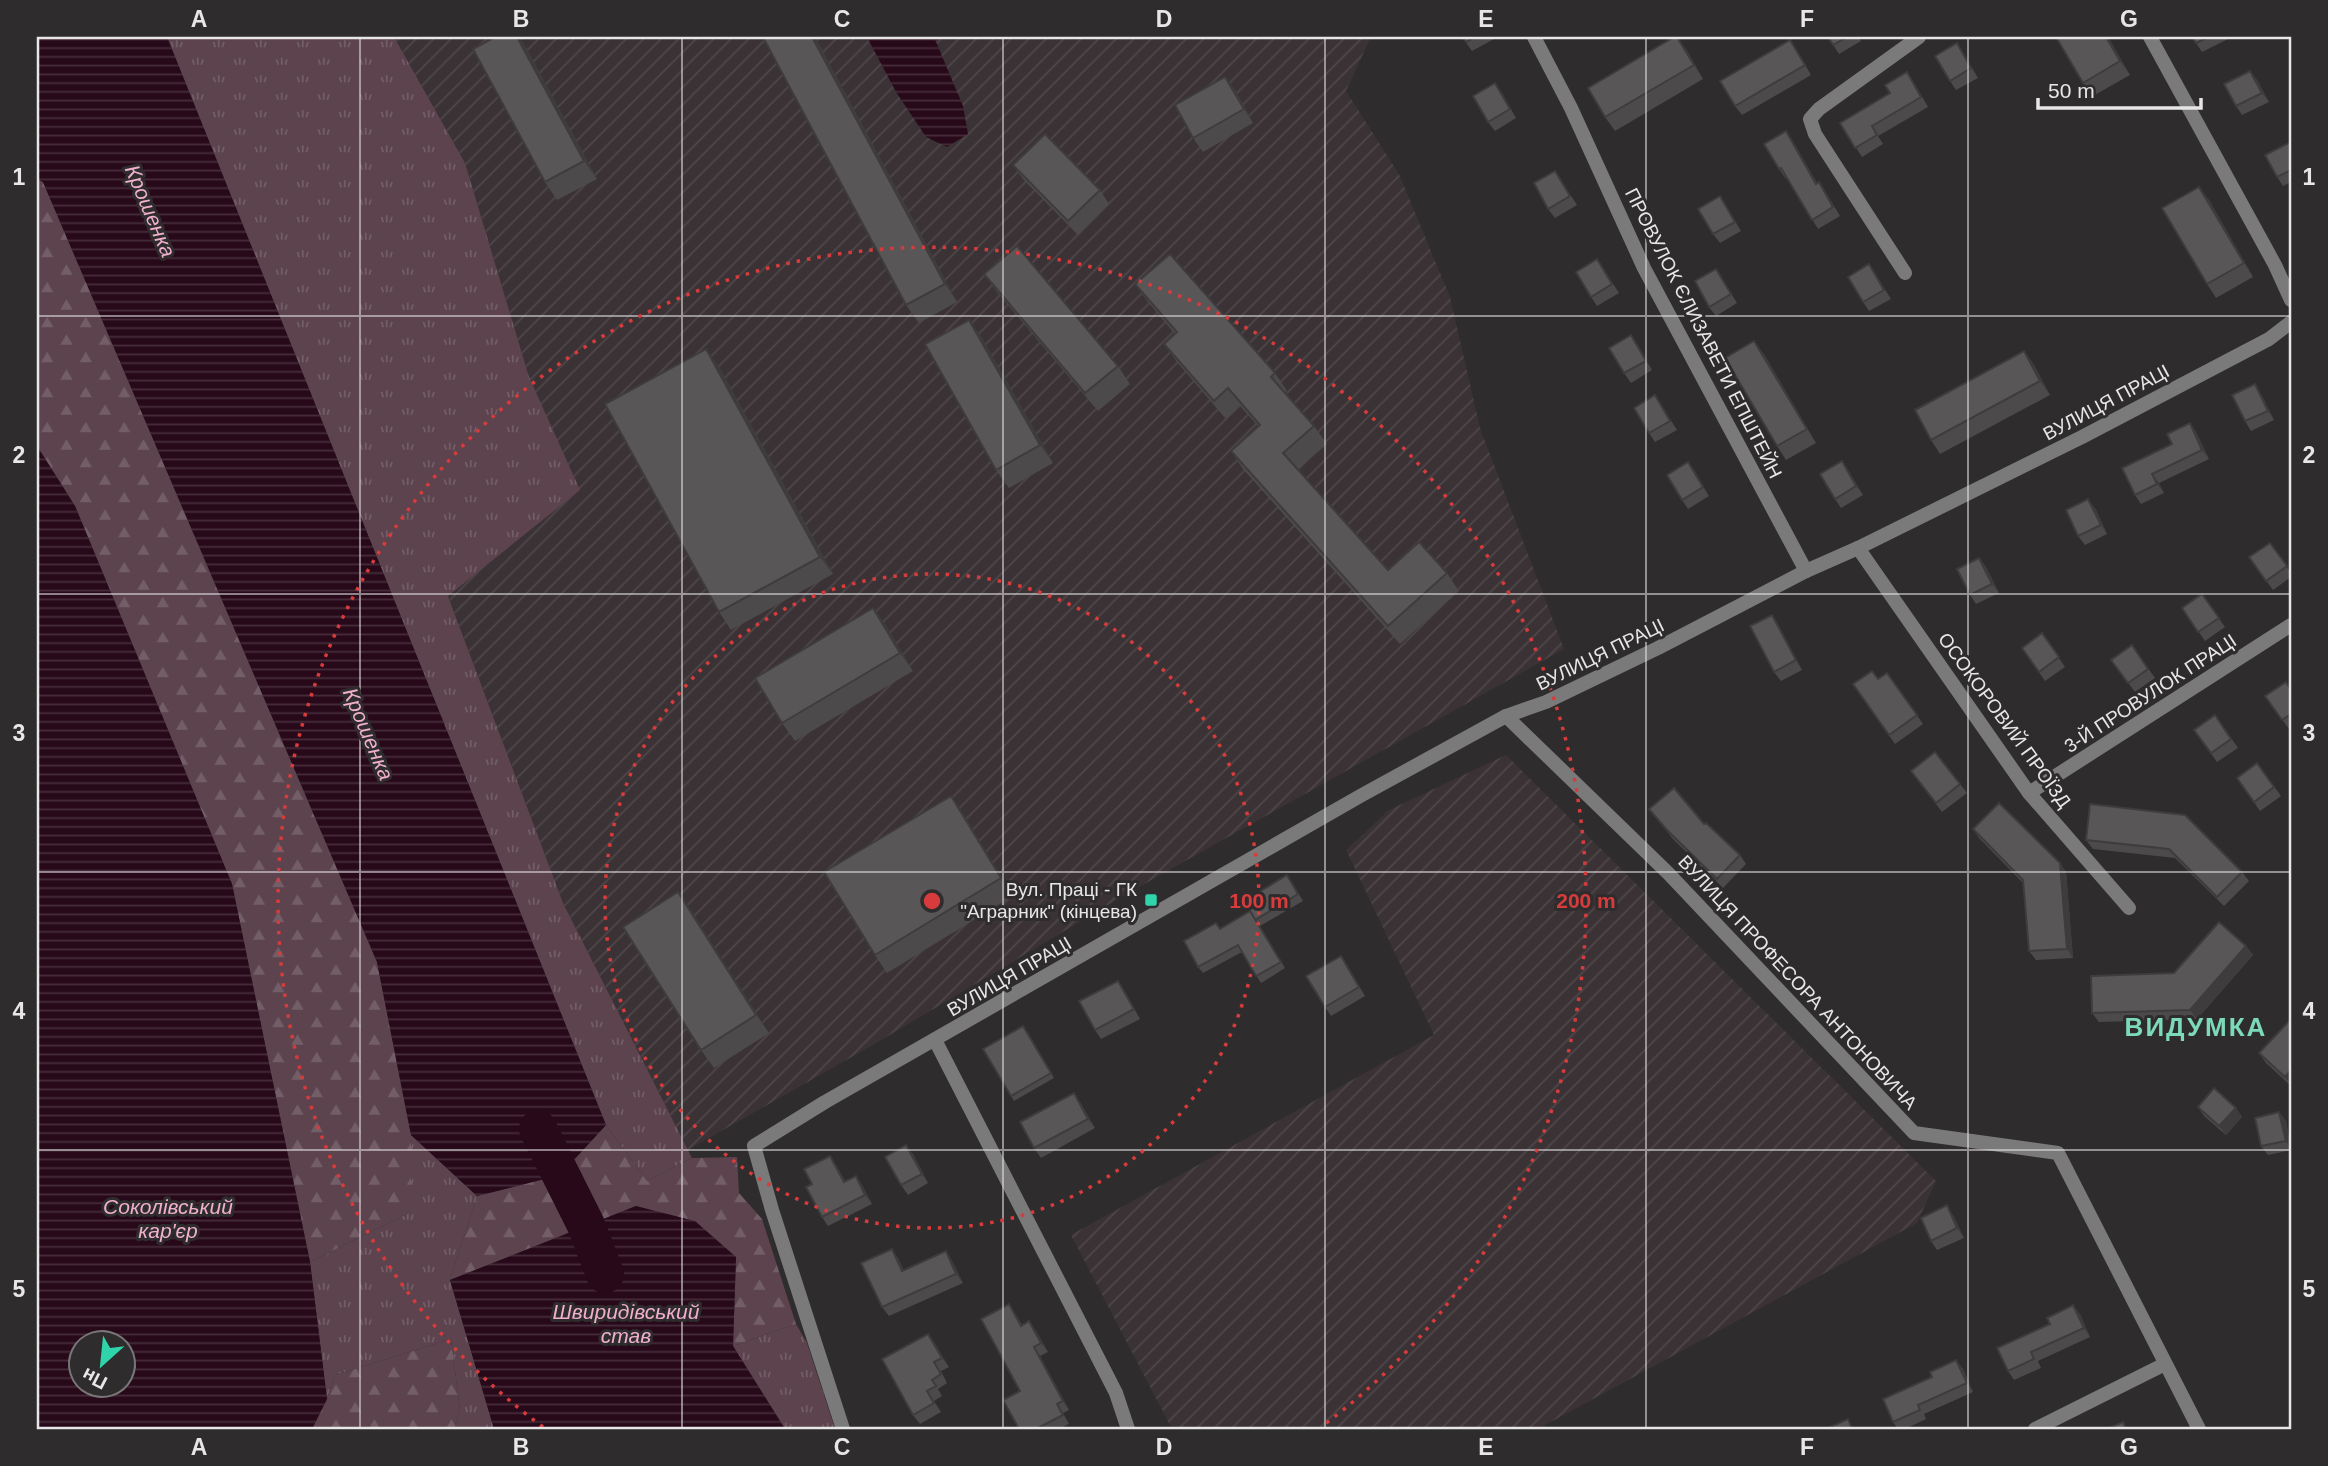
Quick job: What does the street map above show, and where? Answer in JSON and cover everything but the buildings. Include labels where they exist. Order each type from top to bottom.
[{"type":"street","name":"ПРОВУЛОК ЄЛИЗАВЕТИ ЕПШТЕЙН","points":[[1534,37],[1571,108],[1644,268],[1806,571]]},
{"type":"street","points":[[2150,37],[2275,265],[2291,300]]},
{"type":"street","points":[[1905,273],[1815,134],[1810,119],[1912,38]]},
{"type":"street","name":"ВУЛИЦЯ ПРАЦІ","points":[[843,1429],[754,1146],[825,1102],[1362,795],[1506,716],[1546,702],[1658,648],[1806,571],[2082,437],[2269,339],[2291,322]]},
{"type":"street","name":"ОСОКОРОВИЙ ПРОЇЗД","points":[[1858,548],[2029,793],[2129,908]]},
{"type":"street","name":"3-Й ПРОВУЛОК ПРАЦІ","points":[[2029,793],[2291,625]]},
{"type":"street","name":"ВУЛИЦЯ ПРОФЕСОРА АНТОНОВИЧА","points":[[1506,716],[1668,873],[1914,1133],[2058,1153],[2200,1429]]},
{"type":"street","name":"ВУЛИЦЯ ПРАЦІ","points":[[935,1040],[1116,1393],[1128,1429]]},
{"type":"street","points":[[2035,1429],[2165,1364]]},
{"type":"shaded area","points":[[394,37],[1371,37],[1346,91],[1399,174],[1450,297],[1480,428],[1564,649],[1130,892],[878,1042],[688,1150],[563,903],[448,595],[529,377],[465,163]]},
{"type":"shaded area","points":[[1506,755],[1936,1181],[1917,1223],[1538,1429],[1172,1429],[1071,1235],[1434,1035],[1346,850],[1389,810]]},
{"type":"green space","points":[[167,37],[394,37],[465,163],[529,377],[580,490],[448,596],[563,903],[692,1158],[647,1181],[606,1125]]},
{"type":"green space","points":[[37,179],[43,182],[377,962],[411,1135],[411,1212],[310,1262],[232,884],[75,506],[37,446]]},
{"type":"green space","points":[[606,1125],[647,1181],[692,1158],[737,1157],[739,1193],[762,1219],[796,1324],[733,1346],[736,1257],[636,1206],[450,1280],[477,1196],[560,1175]]},
{"type":"green space","points":[[411,1135],[477,1196],[450,1280],[494,1429],[454,1429],[460,1410],[451,1339],[335,1375],[327,1399],[310,1262],[411,1212]]},
{"type":"green space","points":[[796,1324],[807,1343],[835,1429],[785,1429],[733,1346]]},
{"type":"green space","points":[[451,1339],[460,1410],[454,1429],[312,1429],[335,1375]]},
{"type":"water","points":[[37,37],[167,37],[606,1125],[560,1175],[477,1196],[411,1135],[377,962],[43,182],[37,179]]},
{"type":"water","points":[[867,37],[934,37],[963,106],[968,134],[947,147],[926,137],[896,92]]},
{"type":"water","name":"Соколівський кар'єр","points":[[37,446],[75,506],[232,884],[310,1262],[327,1399],[312,1429],[37,1429]]},
{"type":"water","name":"Швиридівський став","points":[[636,1206],[695,1221],[736,1257],[733,1346],[785,1429],[494,1429],[450,1280]]},
{"type":"waterway","name":"Крошенка","points":[[538,1129],[586,1225],[605,1274]]},
{"type":"place","name":"Вул. Праці - ГК \"Аграрник\" (кінцева)","points":[[1151,900]]},
{"type":"district","name":"ВИДУМКА","points":[[2196,1027]]}]
